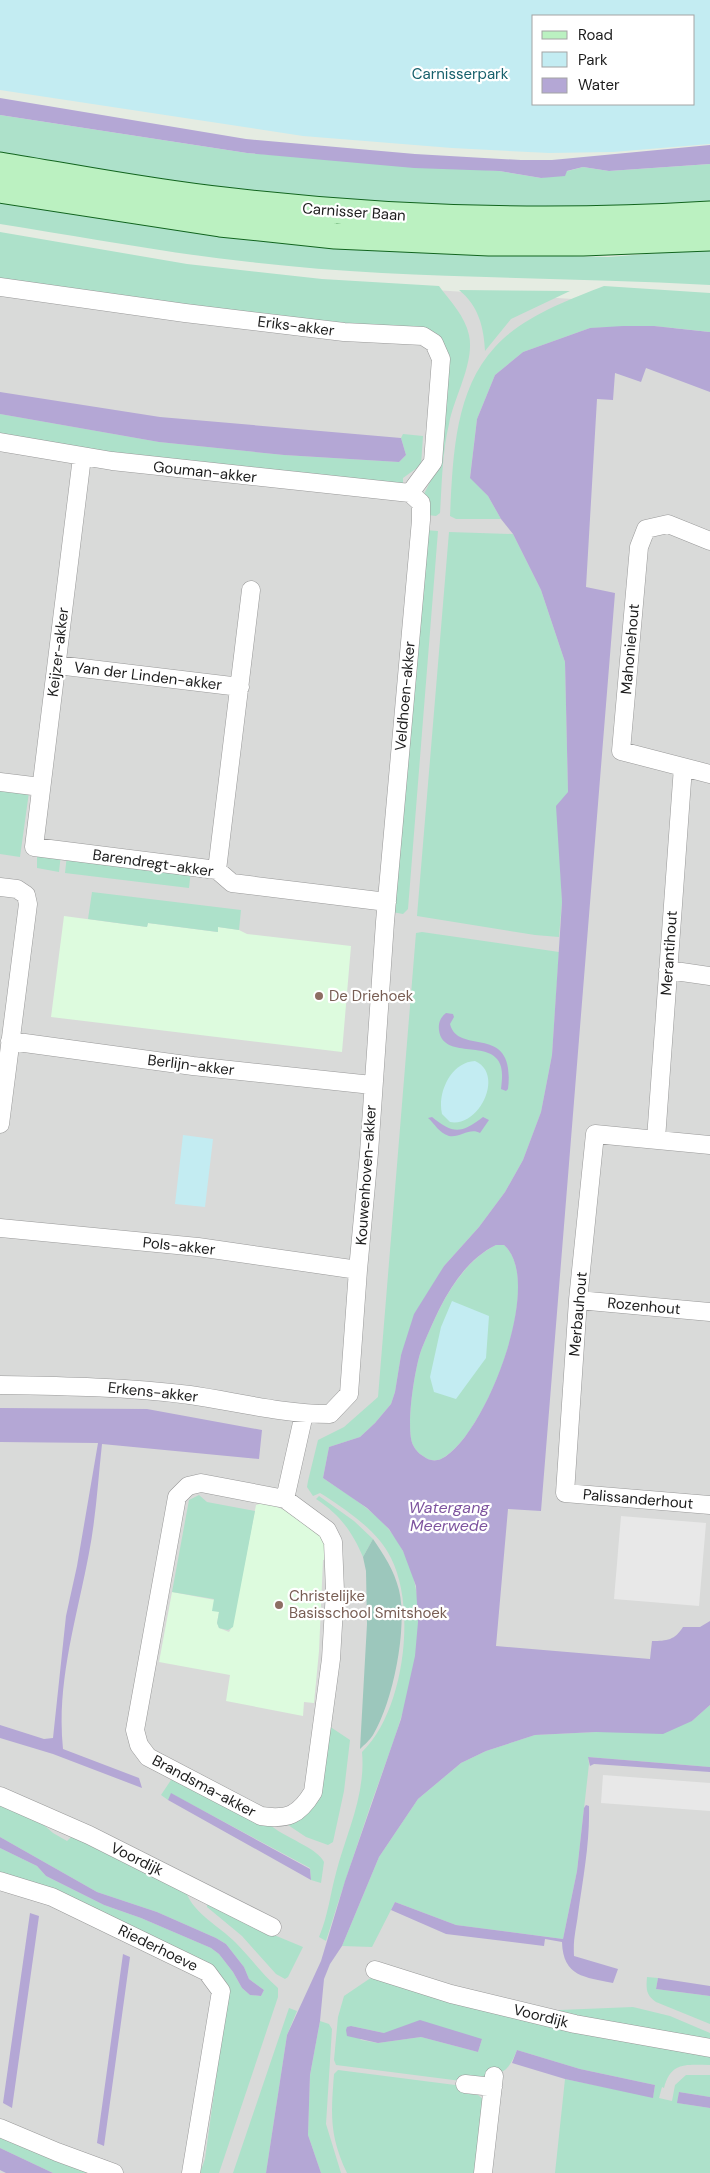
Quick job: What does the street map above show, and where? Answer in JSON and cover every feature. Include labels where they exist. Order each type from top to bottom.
[{"type":"main road","name":"Carnisser Baan","points":[[0,165],[222,200],[338,212],[489,220],[583,219],[710,214]]},
{"type":"main road","name":"Carnisser Baan","points":[[0,190],[220,224],[335,236],[489,244],[583,244],[710,238]]},
{"type":"street","name":"Eriks-akker","points":[[0,287],[185,313],[344,332],[423,336],[434,343],[440,359],[436,425],[432,462],[410,493]]},
{"type":"street","name":"Gouman-akker","points":[[0,442],[82,457],[262,479],[410,493]]},
{"type":"street","name":"Keijzer-akker","points":[[34,847],[82,457]]},
{"type":"street","name":"Veldhoen-akker","points":[[387,902],[421,520],[421,504],[410,493]]},
{"type":"street","name":"Mahoniehout","points":[[683,767],[621,751],[639,547],[646,529],[668,524],[710,541]]},
{"type":"street","name":"Van der Linden-akker","points":[[217,870],[252,590]]},
{"type":"street","name":"Van der Linden-akker","points":[[57,665],[240,688]]},
{"type":"street","points":[[683,767],[710,774]]},
{"type":"street","name":"Merantihout","points":[[656,1139],[683,767]]},
{"type":"street","points":[[0,782],[41,787]]},
{"type":"street","name":"Barendregt-akker","points":[[34,847],[217,870],[232,883],[387,902]]},
{"type":"street","points":[[0,887],[17,889],[26,895],[28,904],[0,1124]]},
{"type":"street","name":"Kouwenhoven-akker","points":[[304,1414],[330,1414],[349,1394],[387,902]]},
{"type":"street","points":[[668,970],[710,976]]},
{"type":"street","name":"Berlijn-akker","points":[[10,1041],[193,1066],[372,1085]]},
{"type":"street","name":"Merbauhout","points":[[565,1493],[578,1300],[595,1134],[656,1139]]},
{"type":"street","points":[[656,1139],[710,1145]]},
{"type":"street","name":"Pols-akker","points":[[0,1228],[198,1246],[358,1270]]},
{"type":"street","name":"Rozenhout","points":[[578,1300],[710,1312]]},
{"type":"street","name":"Erkens-akker","points":[[0,1385],[115,1387],[191,1396],[304,1414]]},
{"type":"street","points":[[285,1499],[304,1414]]},
{"type":"street","name":"Brandsma-akker","points":[[202,1483],[285,1499],[326,1530],[333,1542],[335,1591],[331,1659],[313,1792],[303,1808],[289,1816],[275,1818],[261,1816],[148,1757],[139,1745],[135,1730],[177,1497],[188,1486],[202,1483]]},
{"type":"street","name":"Palissanderhout","points":[[565,1493],[710,1505]]},
{"type":"street","name":"Voordijk","points":[[0,1796],[89,1835],[272,1927]]},
{"type":"street","name":"Riederhoeve","points":[[0,1881],[52,1897],[208,1972],[221,1990],[191,2173]]},
{"type":"street","name":"Voordijk","points":[[375,1970],[451,1994],[575,2024],[710,2048]]},
{"type":"street","points":[[464,2084],[494,2081],[483,2173]]},
{"type":"street","points":[[0,2128],[114,2173]]},
{"type":"shaded area","points":[[0,115],[247,153],[499,171],[541,178],[583,167],[609,171],[710,164],[710,209],[341,209],[0,161]]},
{"type":"shaded area","points":[[0,199],[279,243],[432,252],[608,257],[710,249],[710,285],[365,272],[307,268],[219,258],[0,224]]},
{"type":"shaded area","points":[[0,232],[187,264],[322,279],[439,286],[464,321],[470,345],[467,368],[452,414],[445,446],[440,513],[436,516],[428,515],[424,494],[435,472],[446,354],[441,338],[435,333],[427,329],[325,326],[0,280]]},
{"type":"shaded area","points":[[0,244],[193,274],[603,301],[710,343],[710,2173],[0,2173]]},
{"type":"shaded area","points":[[604,286],[710,293],[710,332],[654,326],[590,328],[523,352],[495,375],[477,419],[470,477],[488,496],[501,519],[456,519],[450,516],[458,427],[471,384],[481,365],[506,336],[532,318],[546,310]]},
{"type":"shaded area","points":[[459,290],[570,291],[511,319],[485,351],[479,317],[471,302]]},
{"type":"shaded area","points":[[0,414],[159,442],[284,455],[399,462],[406,455],[401,438],[403,434],[423,436],[421,465],[403,478],[403,485],[107,453],[0,435]]},
{"type":"shaded area","points":[[425,530],[438,531],[408,909],[403,914],[392,912]]},
{"type":"shaded area","points":[[449,532],[513,534],[541,590],[565,662],[568,792],[560,855],[562,902],[559,937],[535,935],[417,916]]},
{"type":"shaded area","points":[[0,787],[29,792],[20,857],[0,854]]},
{"type":"shaded area","points":[[37,852],[61,854],[59,872],[37,868]]},
{"type":"shaded area","points":[[67,855],[191,870],[189,888],[65,873]]},
{"type":"shaded area","points":[[92,892],[241,910],[239,930],[218,927],[218,932],[148,923],[147,927],[88,919]]},
{"type":"shaded area","points":[[64,916],[147,927],[148,923],[217,932],[218,927],[239,930],[247,934],[351,946],[342,1052],[51,1017]]},
{"type":"shaded area","points":[[422,932],[559,952],[552,1055],[541,1112],[523,1160],[505,1192],[479,1227],[444,1266],[401,1355],[395,1392],[391,1404],[360,1437],[329,1447],[323,1478],[378,1518],[396,1539],[403,1551],[414,1581],[419,1612],[412,1678],[403,1711],[326,1941],[319,1937],[358,1799],[361,1784],[362,1752],[376,1734],[388,1712],[396,1686],[402,1659],[403,1604],[399,1579],[391,1558],[378,1539],[344,1509],[320,1493],[313,1496],[307,1487],[318,1440],[344,1427],[378,1397],[416,933]]},
{"type":"shaded area","points":[[496,1245],[504,1245],[515,1264],[518,1291],[514,1323],[505,1358],[491,1392],[475,1422],[458,1445],[441,1459],[429,1459],[416,1450],[411,1437],[410,1412],[419,1356],[450,1290],[470,1264]]},
{"type":"shaded area","points":[[199,1495],[207,1502],[255,1511],[233,1627],[228,1630],[219,1628],[217,1623],[219,1612],[212,1611],[214,1599],[172,1592],[189,1500]]},
{"type":"shaded area","points":[[319,1496],[354,1521],[373,1539],[363,1557],[344,1524],[332,1511],[316,1499]]},
{"type":"shaded area","name":"Christelijke Basisschool Smitshoek","points":[[265,1502],[299,1516],[324,1535],[328,1559],[323,1560],[319,1651],[314,1703],[304,1702],[303,1716],[226,1701],[230,1675],[159,1662],[172,1592],[215,1600],[219,1612],[217,1623],[219,1628],[229,1632],[232,1627],[256,1505]]},
{"type":"shaded area","points":[[621,1516],[706,1523],[699,1606],[614,1599]]},
{"type":"shaded area","points":[[373,1539],[388,1563],[397,1583],[402,1624],[397,1664],[387,1704],[373,1735],[360,1749],[367,1624],[366,1571],[363,1557]]},
{"type":"shaded area","points":[[710,1705],[710,1767],[588,1757],[589,1764],[577,1871],[563,1939],[456,1925],[395,1902],[372,1947],[342,1946],[379,1857],[418,1799],[461,1763],[486,1751],[535,1735],[596,1732],[692,1721]]},
{"type":"shaded area","points":[[329,1726],[350,1740],[344,1791],[333,1842],[328,1845],[306,1837],[285,1823],[296,1820]]},
{"type":"shaded area","points":[[603,1775],[710,1783],[710,1811],[601,1803]]},
{"type":"shaded area","points":[[175,1779],[269,1824],[308,1847],[324,1862],[321,1883],[311,1880],[310,1868],[172,1794],[168,1800],[161,1795],[171,1780]]},
{"type":"shaded area","points":[[0,1805],[38,1820],[53,1833],[67,1841],[74,1834],[186,1892],[195,1907],[235,1942],[278,1988],[278,1997],[219,2173],[200,2173],[205,2159],[222,2034],[225,1983],[216,1970],[0,1875],[0,1848],[37,1866],[46,1876],[104,1905],[141,1918],[211,1948],[219,1954],[233,1972],[242,1988],[250,1995],[261,1996],[264,1990],[249,1979],[244,1967],[226,1944],[216,1938],[157,1912],[97,1892],[0,1837]]},
{"type":"shaded area","points":[[207,1902],[262,1930],[303,1947],[288,1977],[285,1979],[276,1974],[242,1936],[207,1907]]},
{"type":"shaded area","points":[[375,1975],[459,2003],[542,2025],[710,2056],[710,2065],[681,2066],[671,2073],[664,2088],[662,2087],[659,2098],[672,2101],[675,2085],[686,2075],[710,2075],[710,2097],[679,2092],[678,2103],[710,2108],[710,2173],[555,2173],[565,2079],[653,2097],[655,2085],[580,2069],[517,2050],[505,2070],[477,2083],[336,2065],[334,2060],[338,2017],[344,1996]],"holes":[[[351,2026],[384,2033],[482,2039],[478,2052],[421,2037],[378,2043],[361,2040]]]},
{"type":"shaded area","points":[[647,1977],[658,1978],[656,1989],[710,1996],[710,2024],[656,2002],[647,1991]]},
{"type":"shaded area","points":[[633,2007],[670,2016],[710,2033],[710,2040],[554,2012],[559,2010]]},
{"type":"shaded area","points":[[289,2008],[297,2011],[287,2035],[266,2173],[233,2173]]},
{"type":"shaded area","points":[[320,2021],[329,2024],[332,2029],[326,2124],[341,2173],[321,2173],[308,2135],[310,2075]]},
{"type":"shaded area","points":[[338,2070],[463,2086],[463,2093],[478,2095],[484,2100],[475,2173],[347,2173],[334,2136],[332,2101],[334,2074]]},
{"type":"shaded area","points":[[0,2129],[93,2173],[53,2173],[0,2148]]},
{"type":"green space","name":"Carnisserpark","points":[[0,0],[710,0],[710,144],[613,152],[549,153],[452,148],[303,136],[0,90]]},
{"type":"green space","points":[[475,1061],[484,1068],[488,1077],[485,1099],[479,1109],[470,1117],[461,1122],[450,1122],[442,1114],[441,1106],[444,1088],[459,1067]]},
{"type":"green space","points":[[183,1135],[213,1139],[205,1207],[175,1204]]},
{"type":"green space","points":[[452,1301],[489,1316],[486,1358],[456,1399],[434,1392],[430,1377],[441,1327]]},
{"type":"water","points":[[0,98],[246,139],[415,154],[552,160],[710,145],[710,164],[609,171],[583,167],[567,171],[565,176],[541,178],[499,171],[414,168],[247,153],[0,115]]},
{"type":"water","name":"Watergang Meerwede","points":[[654,326],[710,332],[710,392],[646,368],[641,382],[615,373],[613,400],[597,399],[586,587],[615,593],[541,1511],[508,1509],[496,1646],[650,1659],[652,1641],[670,1639],[677,1635],[683,1627],[700,1627],[710,1621],[710,1705],[692,1721],[663,1734],[596,1732],[535,1735],[486,1751],[461,1763],[418,1799],[379,1857],[342,1946],[330,1964],[324,1979],[320,2021],[310,2075],[308,2135],[321,2173],[266,2173],[287,2035],[321,1961],[345,1881],[401,1719],[415,1656],[418,1622],[416,1586],[403,1551],[389,1529],[367,1508],[323,1478],[329,1447],[360,1437],[391,1404],[395,1392],[401,1355],[414,1314],[444,1266],[479,1227],[505,1192],[523,1160],[541,1112],[552,1055],[562,902],[556,806],[568,792],[565,662],[541,590],[513,534],[501,519],[488,496],[470,478],[477,419],[495,375],[523,352],[590,328]],"holes":[[[496,1245],[504,1245],[515,1264],[518,1291],[514,1323],[504,1358],[491,1392],[475,1422],[458,1446],[441,1459],[429,1459],[417,1451],[411,1437],[410,1412],[419,1356],[450,1289],[470,1264],[482,1253]]]},
{"type":"water","points":[[0,392],[160,417],[401,438],[406,455],[399,462],[284,455],[159,442],[0,414]]},
{"type":"water","points":[[446,1013],[453,1014],[454,1017],[450,1024],[455,1033],[464,1039],[495,1047],[503,1055],[508,1068],[508,1089],[506,1091],[501,1089],[502,1070],[499,1062],[491,1054],[455,1047],[442,1039],[439,1025],[441,1018]]},
{"type":"water","points":[[432,1117],[446,1127],[457,1130],[469,1127],[483,1117],[489,1120],[480,1133],[472,1131],[457,1136],[449,1136],[440,1131],[428,1118]]},
{"type":"water","points":[[0,1408],[147,1409],[262,1430],[259,1459],[102,1444],[91,1539],[65,1675],[62,1700],[63,1749],[139,1778],[142,1788],[53,1754],[0,1738],[0,1725],[44,1739],[53,1738],[66,1616],[77,1566],[98,1443],[0,1442]]},
{"type":"water","points":[[588,1757],[710,1767],[710,1772],[594,1764],[590,1766]]},
{"type":"water","points":[[171,1793],[310,1869],[311,1880],[168,1800]]},
{"type":"water","points":[[586,1805],[589,1806],[586,1860],[574,1939],[574,1956],[618,1969],[613,1983],[585,1977],[571,1969],[563,1954],[562,1942],[545,1939],[544,1946],[446,1934],[391,1910],[395,1902],[456,1925],[563,1939],[577,1871],[584,1808]]},
{"type":"water","points":[[0,1837],[97,1892],[157,1912],[226,1944],[244,1967],[249,1979],[264,1990],[261,1996],[250,1995],[242,1988],[233,1972],[219,1954],[211,1948],[141,1918],[104,1905],[46,1876],[37,1866],[0,1848]]},
{"type":"water","points":[[30,1913],[39,1916],[12,2108],[3,2103]]},
{"type":"water","points":[[123,1954],[130,1957],[104,2146],[97,2143]]},
{"type":"water","points":[[658,1978],[710,1986],[710,1996],[656,1989]]},
{"type":"water","points":[[420,2020],[482,2039],[478,2052],[421,2037],[378,2043],[347,2036],[347,2027],[351,2026],[384,2033]]},
{"type":"water","points":[[517,2050],[580,2069],[655,2085],[653,2098],[565,2079],[512,2063]]},
{"type":"water","points":[[679,2092],[710,2097],[710,2108],[677,2103]]},
{"type":"water","points":[[0,2148],[53,2173],[6,2173],[0,2170]]},
{"type":"place","name":"De Driehoek","points":[[319,996]]},
{"type":"place","name":"Christelijke Basisschool Smitshoek","points":[[279,1605]]}]
